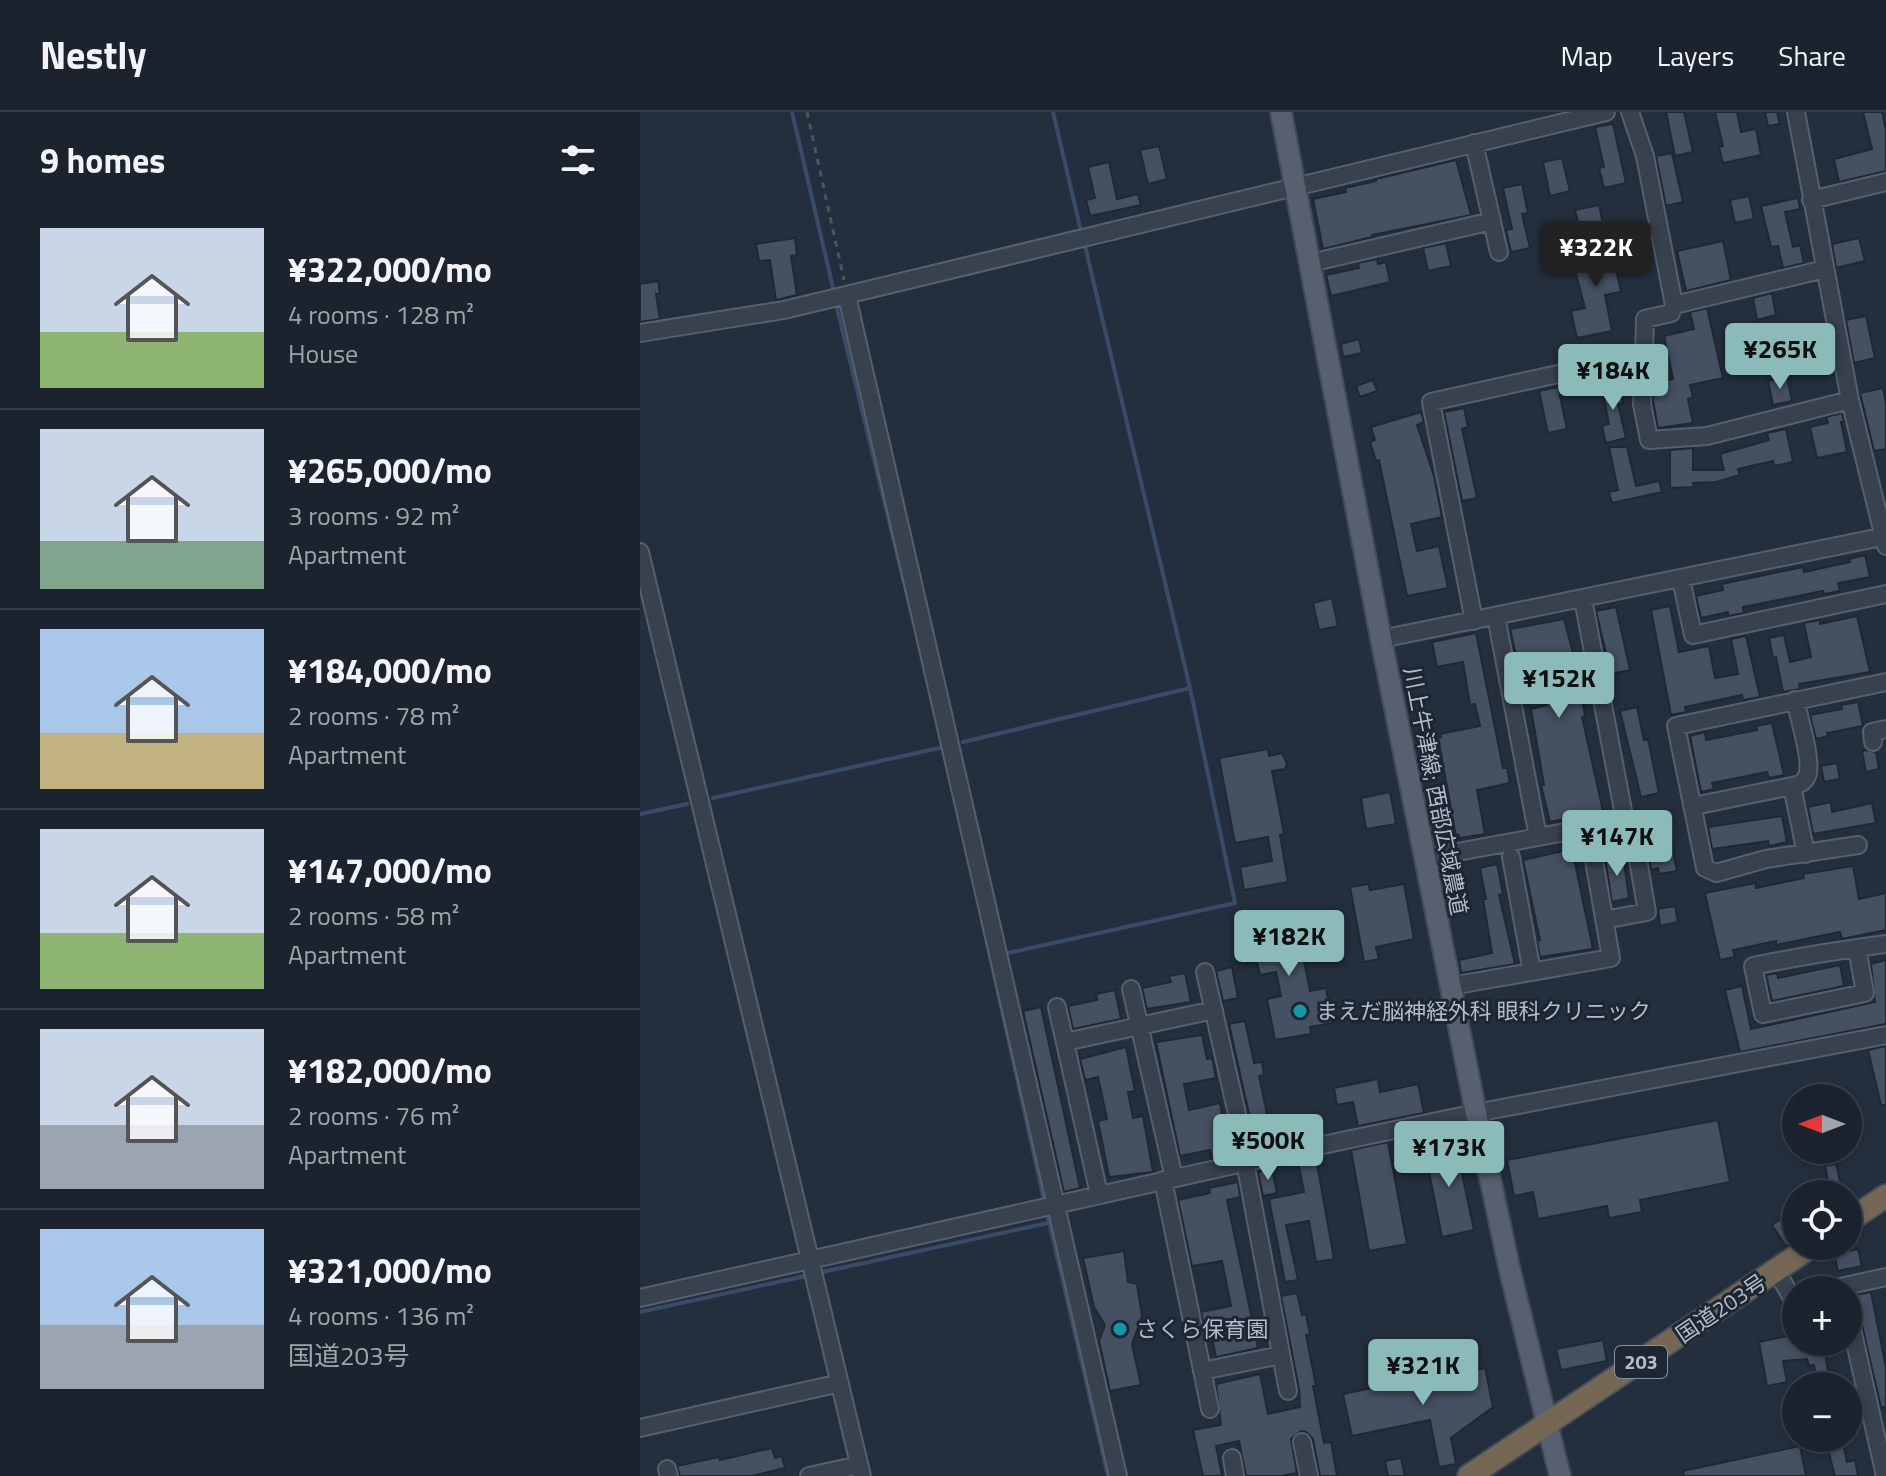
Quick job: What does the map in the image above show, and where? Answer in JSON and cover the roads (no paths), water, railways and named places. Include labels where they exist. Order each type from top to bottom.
[{"type":"highway","points":[[1862,1212],[1886,1196]]},
{"type":"highway","name":"国道203号","points":[[1469,1476],[1791,1260]]},
{"type":"main road","name":"川上牛津線; 西部広域農道","points":[[1281,112],[1381,639],[1476,1113],[1510,1271],[1560,1476]]},
{"type":"street","points":[[640,333],[784,310],[847,296],[1606,112]]},
{"type":"street","points":[[1630,112],[1645,156],[1674,305],[1671,313],[1645,319],[1642,404],[1649,440],[1707,436],[1850,400]]},
{"type":"street","points":[[1381,639],[1885,540],[1850,400],[1796,112]]},
{"type":"street","points":[[1474,143],[1499,252]]},
{"type":"street","points":[[1811,200],[1886,182]]},
{"type":"street","points":[[1310,263],[1492,221]]},
{"type":"street","points":[[1674,305],[1825,269]]},
{"type":"street","points":[[847,296],[1118,1476]]},
{"type":"street","points":[[1474,621],[1431,402],[1644,355]]},
{"type":"street","points":[[640,552],[861,1470],[809,1476]]},
{"type":"street","points":[[1681,579],[1693,635],[1886,594]]},
{"type":"street","points":[[1425,858],[1625,821],[1583,599]]},
{"type":"street","points":[[1496,616],[1538,837]]},
{"type":"street","points":[[1858,845],[1766,859],[1716,873],[1705,868],[1676,726],[1886,682]]},
{"type":"street","points":[[1694,806],[1801,784],[1809,773],[1795,700]]},
{"type":"street","points":[[1873,742],[1872,732],[1886,729]]},
{"type":"street","points":[[1792,786],[1806,854]]},
{"type":"street","points":[[1451,986],[1611,958],[1604,920],[1592,849],[1635,842],[1647,912],[1604,920]]},
{"type":"street","points":[[1511,857],[1532,972]]},
{"type":"street","points":[[1857,948],[1865,993],[1763,1014],[1753,966],[1857,948],[1886,944]]},
{"type":"street","points":[[1205,972],[1246,1154],[1288,1391]]},
{"type":"street","points":[[1131,989],[1210,1409]]},
{"type":"street","points":[[1057,1007],[1099,1194]]},
{"type":"street","points":[[1065,1042],[1214,1010]]},
{"type":"street","points":[[640,1298],[1057,1203],[1476,1113],[1886,1035]]},
{"type":"street","points":[[1776,1270],[1782,1280]]},
{"type":"street","points":[[1862,1283],[1886,1277]]},
{"type":"street","points":[[1202,1371],[1281,1355]]},
{"type":"street","points":[[1858,1356],[1885,1476]]},
{"type":"street","points":[[640,1428],[840,1383]]},
{"type":"street","points":[[1302,1442],[1309,1476]]},
{"type":"street","points":[[1232,1458],[1235,1476]]},
{"type":"waterway","points":[[792,112],[833,288]]},
{"type":"waterway","points":[[1053,112],[1080,227]]},
{"type":"waterway","points":[[1008,953],[1235,903],[1190,688],[1085,246]]},
{"type":"waterway","points":[[837,308],[914,623]]},
{"type":"waterway","points":[[963,742],[1190,688]]},
{"type":"waterway","points":[[713,798],[944,747]]},
{"type":"waterway","points":[[640,814],[687,804]]},
{"type":"waterway","points":[[982,920],[1045,1205]]},
{"type":"waterway","points":[[1047,1213],[1108,1476]]},
{"type":"waterway","points":[[818,1273],[1048,1223]]},
{"type":"waterway","points":[[640,1312],[810,1275]]},
{"type":"place","name":"まえだ脳神経外科 眼科クリニック","points":[[1300,1011]]},
{"type":"place","name":"さくら保育園","points":[[1120,1329]]}]
